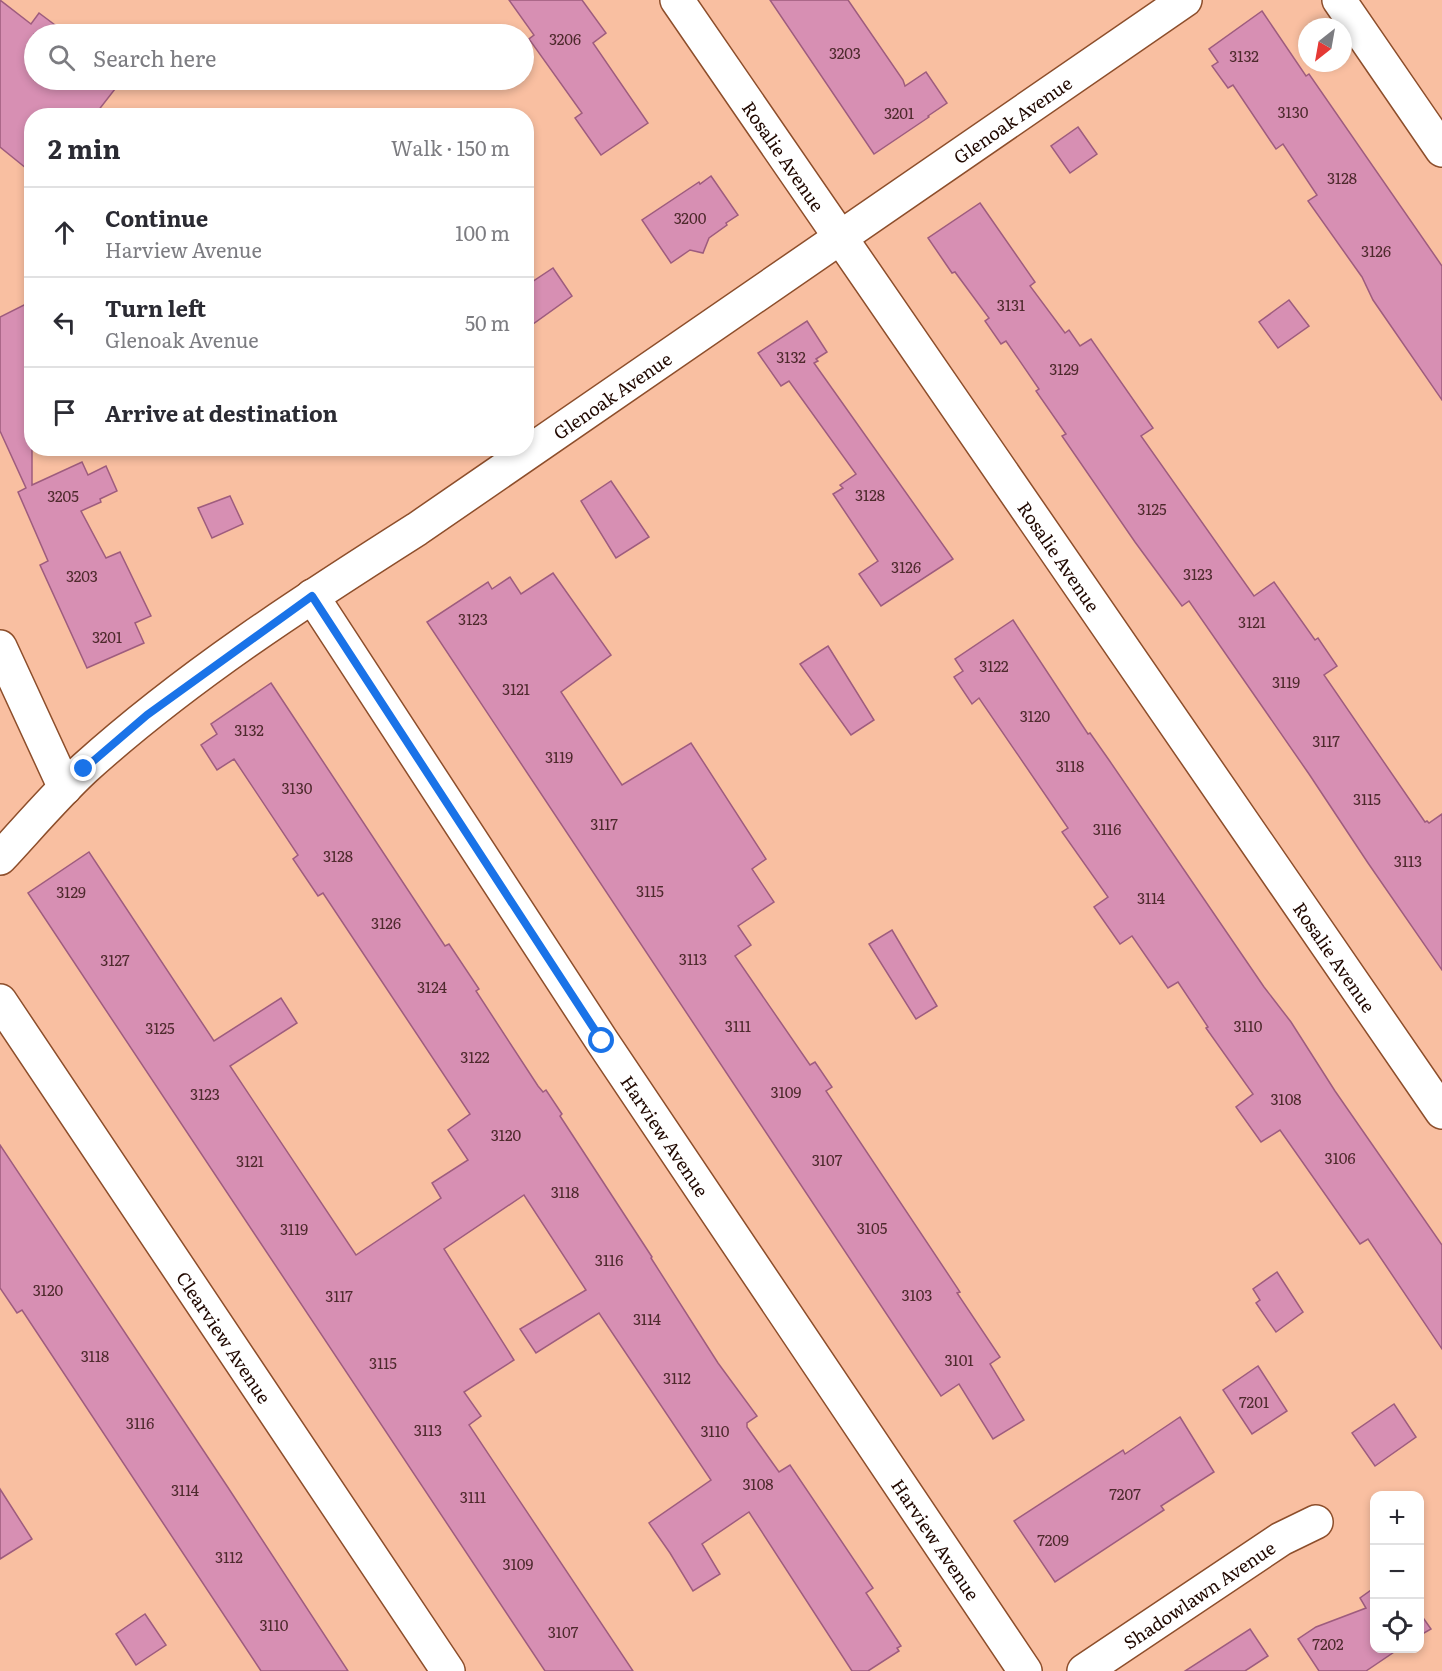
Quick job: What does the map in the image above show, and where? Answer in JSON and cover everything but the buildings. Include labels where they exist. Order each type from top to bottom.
[{"type":"street","name":"Rosalie Avenue","points":[[677,0],[1442,1112]]},
{"type":"street","name":"Glenoak Avenue","points":[[534,448],[1185,0]]},
{"type":"street","points":[[1340,0],[1442,150]]},
{"type":"street","name":"Glenoak Avenue","points":[[0,858],[65,788],[147,715],[312,596],[417,529],[522,456]]},
{"type":"street","name":"Harview Avenue","points":[[312,596],[602,1041],[1025,1671]]},
{"type":"street","points":[[0,647],[65,788]]},
{"type":"street","name":"Clearview Avenue","points":[[0,1001],[448,1671]]},
{"type":"street","name":"Shadowlawn Avenue","points":[[1084,1671],[1281,1539],[1316,1522]]},
{"type":"route","points":[[84,769],[147,715],[312,596],[602,1041]]}]
